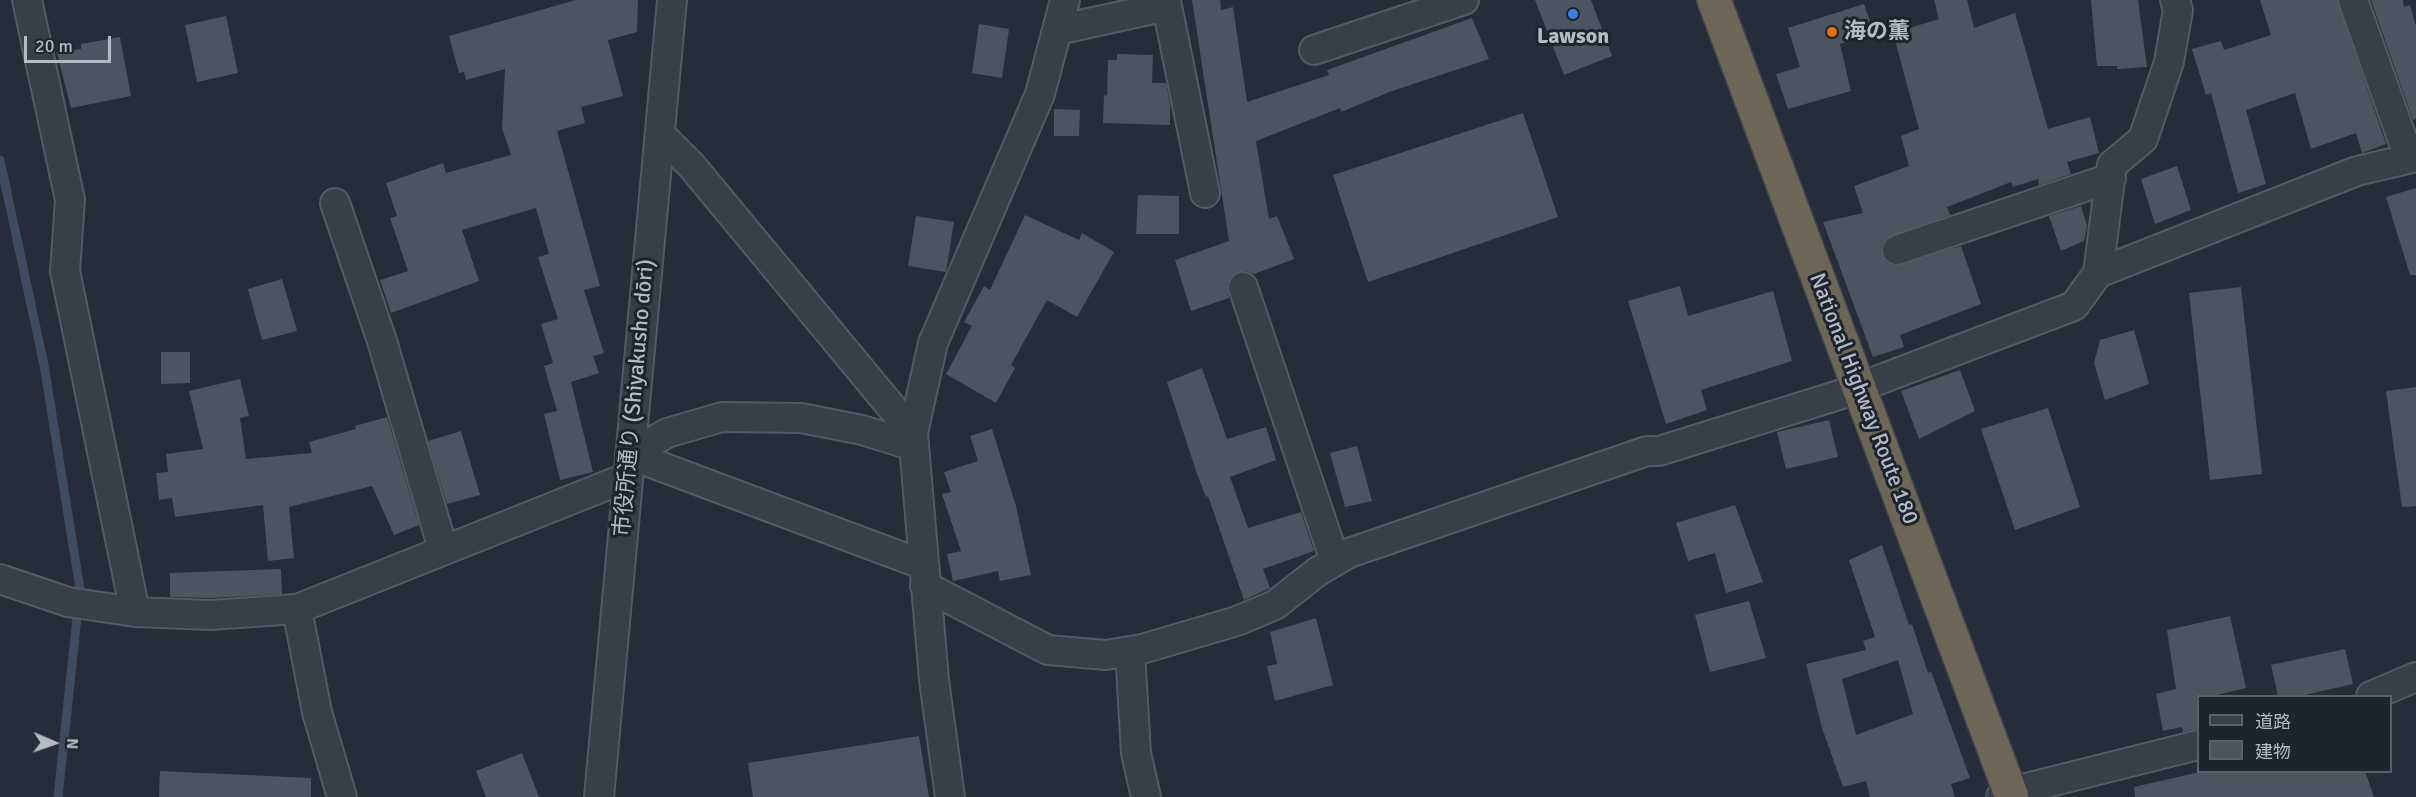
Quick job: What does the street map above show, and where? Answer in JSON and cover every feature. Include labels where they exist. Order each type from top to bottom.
[{"type":"highway","name":"National Highway Route 180","points":[[1714,0],[2008,795]]},
{"type":"street","points":[[27,0],[70,200],[64,271],[135,612]]},
{"type":"street","name":"市役所通り (Shiyakusho dōri)","points":[[599,797],[672,0]]},
{"type":"street","points":[[950,797],[934,680],[913,439],[933,343],[1040,94],[1065,0]]},
{"type":"street","points":[[1314,50],[1464,0]]},
{"type":"street","points":[[629,466],[925,575],[1048,650],[1106,655],[1130,651],[1237,621],[1275,605],[1349,553],[1647,451],[1659,451],[1858,388],[2074,306],[2098,273],[2112,165],[2143,139],[2169,62],[2178,10],[2175,0]]},
{"type":"street","points":[[2098,273],[2356,171],[2413,158],[2353,0]]},
{"type":"street","points":[[1057,30],[1167,6],[1205,193]]},
{"type":"street","points":[[660,134],[691,165],[913,439]]},
{"type":"street","points":[[1897,250],[2111,178]]},
{"type":"street","points":[[335,203],[382,341],[443,549]]},
{"type":"street","points":[[1243,287],[1335,561]]},
{"type":"street","points":[[0,579],[79,604],[135,612],[210,615],[297,609],[443,549],[629,466],[667,433],[722,417],[801,418],[913,439]]},
{"type":"street","points":[[297,609],[316,712],[342,797]]},
{"type":"street","points":[[1130,651],[1136,753],[1146,797]]},
{"type":"street","points":[[2373,695],[2416,677]]},
{"type":"street","points":[[2008,795],[2197,746]]},
{"type":"building","points":[[576,0],[638,0],[637,32],[608,40],[623,96],[581,107],[585,123],[557,131],[600,286],[584,290],[604,353],[593,356],[599,373],[571,382],[593,472],[560,480],[544,414],[557,411],[544,366],[553,363],[541,324],[558,319],[538,257],[549,254],[536,208],[462,230],[479,281],[391,313],[380,280],[408,271],[390,218],[397,216],[386,183],[443,163],[446,173],[511,155],[502,128],[505,69],[466,80],[464,72],[459,73],[449,36]]},
{"type":"building","points":[[1192,0],[1220,0],[1221,10],[1233,7],[1247,102],[1329,75],[1327,70],[1472,18],[1489,59],[1392,91],[1341,112],[1340,108],[1256,141],[1269,219],[1277,216],[1294,259],[1254,274],[1246,271],[1237,272],[1227,283],[1229,298],[1191,311],[1175,260],[1229,241]]},
{"type":"building","points":[[1535,0],[1591,0],[1612,56],[1564,75]]},
{"type":"building","points":[[1934,0],[1967,0],[1974,28],[2015,13],[2048,129],[2090,117],[2099,153],[2067,162],[2071,174],[2039,185],[2038,179],[2013,187],[2011,182],[1947,207],[1950,215],[1885,239],[1881,246],[1882,256],[1887,263],[1894,266],[1961,246],[1981,304],[1900,335],[1904,347],[1873,357],[1823,222],[1863,213],[1854,186],[1909,166],[1901,136],[1919,129],[1893,33],[1939,19]]},
{"type":"building","points":[[2091,0],[2138,0],[2147,67],[2117,69],[2117,66],[2097,66]]},
{"type":"building","points":[[2260,0],[2337,0],[2386,144],[2362,153],[2356,133],[2311,149],[2295,93],[2246,110],[2266,184],[2238,193],[2211,93],[2206,95],[2192,49],[2221,41],[2224,50],[2271,35]]},
{"type":"building","points":[[2371,0],[2403,0],[2404,7],[2410,5],[2416,26],[2416,119],[2413,120]]},
{"type":"building","points":[[1864,4],[1874,33],[1840,44],[1851,91],[1788,109],[1776,74],[1800,67],[1788,28]]},
{"type":"building","points":[[226,16],[238,73],[197,82],[185,25]]},
{"type":"building","points":[[979,24],[1009,29],[1002,78],[972,73]]},
{"type":"building","points":[[120,37],[131,96],[71,108],[57,53],[81,49],[81,44]]},
{"type":"building","points":[[1117,54],[1153,55],[1152,83],[1166,83],[1170,105],[1170,125],[1103,123],[1104,95],[1107,96],[1108,60],[1117,60]]},
{"type":"building","points":[[1054,109],[1080,110],[1079,136],[1054,136]]},
{"type":"building","points":[[1523,113],[1558,217],[1368,282],[1333,175]]},
{"type":"building","points":[[2177,166],[2191,210],[2155,224],[2141,179]]},
{"type":"building","points":[[2416,188],[2416,275],[2410,275],[2386,197]]},
{"type":"building","points":[[1138,195],[1179,196],[1179,234],[1136,234]]},
{"type":"building","points":[[2081,206],[2087,226],[2084,241],[2061,251],[2049,216]]},
{"type":"building","points":[[1025,215],[1079,240],[1082,233],[1114,252],[1077,317],[1047,300],[1011,365],[1015,368],[996,403],[946,374],[972,326],[964,322],[984,286],[990,290]]},
{"type":"building","points":[[916,216],[954,222],[946,272],[908,266]]},
{"type":"building","points":[[282,279],[297,331],[262,340],[248,289]]},
{"type":"building","points":[[1680,286],[1688,316],[1773,291],[1792,361],[1701,390],[1707,410],[1666,424],[1628,301]]},
{"type":"building","points":[[2241,287],[2262,474],[2210,480],[2189,293]]},
{"type":"building","points":[[2134,330],[2149,384],[2105,400],[2094,363],[2100,340]]},
{"type":"building","points":[[161,352],[190,352],[190,383],[161,384]]},
{"type":"building","points":[[1202,368],[1227,439],[1266,427],[1276,460],[1230,477],[1248,528],[1301,512],[1314,551],[1263,569],[1270,588],[1244,600],[1208,496],[1206,497],[1196,471],[1167,382]]},
{"type":"building","points":[[1960,370],[1975,411],[1919,439],[1901,391]]},
{"type":"building","points":[[240,379],[249,416],[240,418],[246,459],[312,453],[309,442],[356,429],[355,426],[387,417],[419,525],[394,535],[372,486],[289,507],[294,558],[268,561],[263,505],[175,517],[172,498],[159,500],[156,473],[168,472],[166,454],[203,449],[189,391]]},
{"type":"building","points":[[2416,387],[2416,506],[2402,507],[2386,391]]},
{"type":"building","points":[[2048,408],[2080,507],[2015,530],[1981,429]]},
{"type":"building","points":[[1829,420],[1838,457],[1786,469],[1777,432]]},
{"type":"building","points":[[992,429],[1016,506],[1031,575],[1000,581],[998,571],[953,581],[947,554],[961,551],[942,494],[951,492],[944,472],[978,461],[970,436]]},
{"type":"building","points":[[461,431],[480,495],[447,504],[428,441]]},
{"type":"building","points":[[1357,446],[1372,501],[1345,507],[1330,453]]},
{"type":"building","points":[[1735,505],[1763,582],[1726,593],[1715,553],[1688,561],[1676,523]]},
{"type":"building","points":[[1882,545],[1909,625],[1912,624],[1928,673],[1931,671],[1970,778],[1951,784],[1955,797],[1870,797],[1866,781],[1843,787],[1822,728],[1806,664],[1866,650],[1863,641],[1875,637],[1849,560]],"holes":[[[1898,660],[1913,714],[1856,735],[1842,679]]]},
{"type":"building","points":[[281,569],[282,594],[210,598],[170,597],[170,573]]},
{"type":"building","points":[[1749,601],[1766,658],[1710,672],[1695,615]]},
{"type":"building","points":[[2230,616],[2246,688],[2217,695],[2197,695],[2197,729],[2183,732],[2182,727],[2163,731],[2156,694],[2176,689],[2167,630]]},
{"type":"building","points":[[1316,618],[1333,685],[1275,701],[1267,666],[1277,664],[1270,632]]},
{"type":"building","points":[[2345,649],[2353,684],[2305,695],[2278,695],[2271,665]]},
{"type":"building","points":[[919,736],[929,797],[753,797],[748,763]]},
{"type":"building","points":[[522,753],[539,797],[486,797],[476,771]]},
{"type":"building","points":[[160,771],[311,778],[311,797],[159,797]]},
{"type":"building","points":[[2197,773],[2366,773],[2374,797],[2135,797],[2134,787]]},
{"type":"waterway","points":[[0,160],[44,365],[80,589],[58,797]]},
{"type":"place","name":"Lawson","points":[[1573,14]]},
{"type":"place","name":"海の薫","points":[[1832,32]]}]
